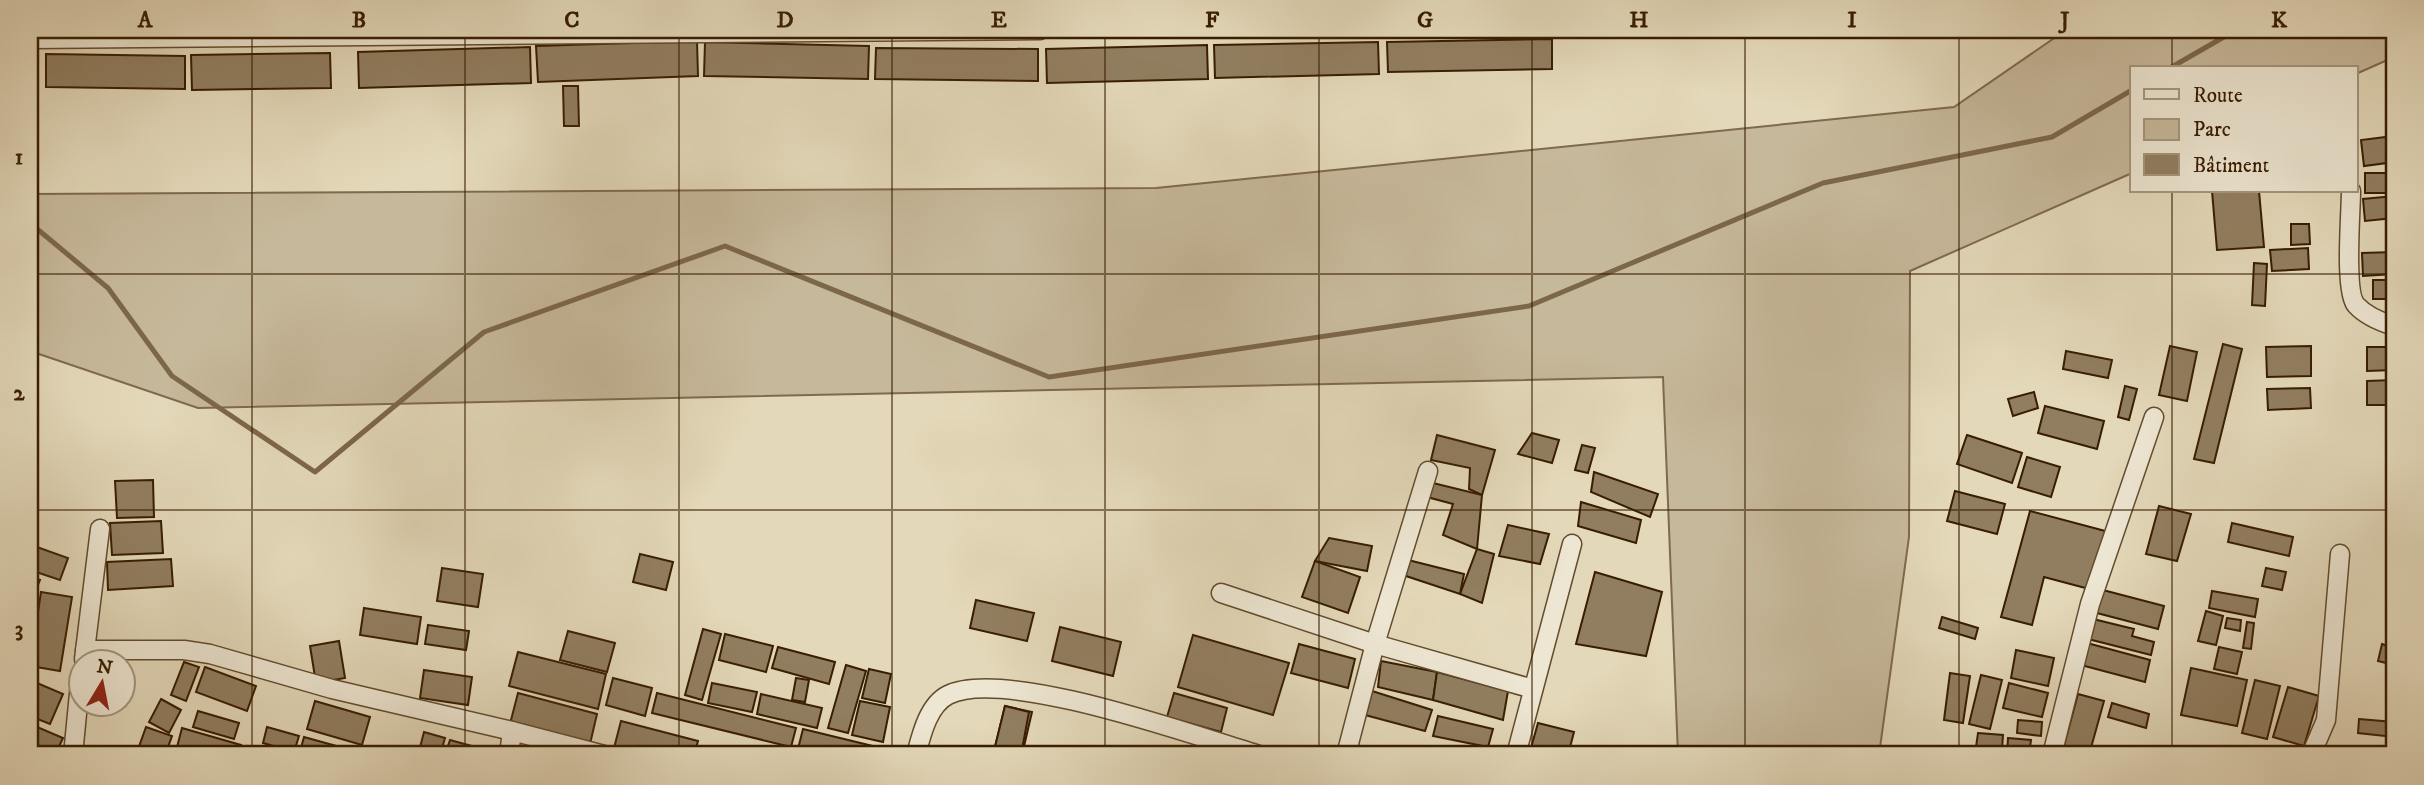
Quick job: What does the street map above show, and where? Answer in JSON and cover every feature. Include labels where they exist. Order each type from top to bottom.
[{"type":"street","points":[[30,39],[351,33],[1040,30]]},
{"type":"street","points":[[2351,192],[2350,279],[2354,303],[2371,317],[2394,326]]},
{"type":"street","points":[[2052,755],[2090,604],[2154,417]]},
{"type":"street","points":[[1346,755],[1375,644],[1427,471]]},
{"type":"street","points":[[85,648],[100,529]]},
{"type":"street","points":[[1516,755],[1572,544]]},
{"type":"street","points":[[2311,755],[2326,720],[2340,554]]},
{"type":"street","points":[[1221,593],[1375,644],[1533,689]]},
{"type":"street","points":[[136,653],[184,650],[210,654],[332,689],[604,755]]},
{"type":"street","points":[[916,755],[922,732],[933,710],[946,696],[974,688],[1062,698],[1259,755]]},
{"type":"street","points":[[73,755],[77,718]]},
{"type":"street","points":[[509,755],[512,731]]},
{"type":"green space","points":[[2066,30],[2394,30],[2394,57],[2358,73],[2358,66],[2130,66],[2130,174],[1910,271],[1909,537],[1879,755],[1678,755],[1663,377],[198,408],[30,351],[30,194],[1156,188],[1954,107]]},
{"type":"building","points":[[1552,39],[1552,69],[1388,72],[1387,42]]},
{"type":"building","points":[[697,41],[698,76],[538,82],[536,46]]},
{"type":"building","points":[[705,42],[869,46],[868,79],[704,76]]},
{"type":"building","points":[[1378,42],[1379,74],[1215,78],[1214,45]]},
{"type":"building","points":[[1207,45],[1208,79],[1047,83],[1046,49]]},
{"type":"building","points":[[530,47],[531,83],[359,88],[358,52]]},
{"type":"building","points":[[876,48],[1038,49],[1038,81],[875,79]]},
{"type":"building","points":[[330,53],[331,88],[192,90],[191,55]]},
{"type":"building","points":[[46,54],[185,56],[185,89],[46,87]]},
{"type":"building","points":[[563,86],[578,86],[579,126],[564,126]]},
{"type":"building","points":[[2394,136],[2394,162],[2364,166],[2361,140]]},
{"type":"building","points":[[2365,173],[2394,173],[2394,193],[2365,193]]},
{"type":"building","points":[[2212,192],[2259,192],[2264,247],[2217,250]]},
{"type":"building","points":[[2394,196],[2394,218],[2365,221],[2363,199]]},
{"type":"building","points":[[2291,224],[2309,224],[2310,244],[2291,245]]},
{"type":"building","points":[[2308,248],[2309,269],[2272,271],[2270,250]]},
{"type":"building","points":[[2394,252],[2394,274],[2363,276],[2362,253]]},
{"type":"building","points":[[2254,263],[2267,264],[2265,306],[2252,305]]},
{"type":"building","points":[[2373,280],[2394,280],[2394,299],[2373,299]]},
{"type":"building","points":[[2223,344],[2242,349],[2214,463],[2194,459]]},
{"type":"building","points":[[2170,346],[2197,352],[2187,401],[2159,395]]},
{"type":"building","points":[[2311,346],[2311,376],[2267,377],[2266,347]]},
{"type":"building","points":[[2367,347],[2394,347],[2394,370],[2367,371]]},
{"type":"building","points":[[2066,351],[2112,360],[2108,378],[2063,369]]},
{"type":"building","points":[[2394,380],[2394,405],[2367,405],[2367,381]]},
{"type":"building","points":[[2125,386],[2137,389],[2129,420],[2118,417]]},
{"type":"building","points":[[2310,388],[2311,408],[2268,410],[2267,389]]},
{"type":"building","points":[[2034,392],[2038,408],[2013,416],[2008,399]]},
{"type":"building","points":[[2045,406],[2104,421],[2097,449],[2038,433]]},
{"type":"building","points":[[1532,433],[1559,440],[1552,463],[1518,454]]},
{"type":"building","points":[[1437,435],[1495,450],[1482,495],[1469,489],[1470,468],[1431,460]]},
{"type":"building","points":[[1967,435],[2022,453],[2012,483],[1957,464]]},
{"type":"building","points":[[1582,445],[1595,448],[1588,473],[1575,470]]},
{"type":"building","points":[[2027,457],[2060,467],[2051,497],[2018,487]]},
{"type":"building","points":[[1594,472],[1658,494],[1650,517],[1591,492]]},
{"type":"building","points":[[153,480],[154,517],[117,518],[115,481]]},
{"type":"building","points":[[1433,483],[1482,495],[1477,549],[1443,535],[1453,504],[1427,497]]},
{"type":"building","points":[[1955,491],[2005,504],[1997,534],[1947,521]]},
{"type":"building","points":[[1581,502],[1641,520],[1636,543],[1578,526]]},
{"type":"building","points":[[2159,506],[2191,514],[2177,561],[2146,554]]},
{"type":"building","points":[[2030,511],[2109,532],[2093,590],[2044,577],[2032,625],[2001,617]]},
{"type":"building","points":[[161,521],[163,553],[112,555],[110,523]]},
{"type":"building","points":[[2232,523],[2293,537],[2289,556],[2228,542]]},
{"type":"building","points":[[1508,525],[1549,534],[1540,564],[1499,556]]},
{"type":"building","points":[[1329,538],[1372,546],[1367,571],[1315,561]]},
{"type":"building","points":[[34,546],[68,558],[60,580],[30,570],[30,556]]},
{"type":"building","points":[[1477,549],[1494,554],[1482,603],[1460,594]]},
{"type":"building","points":[[640,554],[673,562],[666,590],[633,582]]},
{"type":"building","points":[[171,559],[173,586],[108,590],[107,562]]},
{"type":"building","points":[[1408,560],[1464,574],[1460,594],[1403,575]]},
{"type":"building","points":[[1315,561],[1360,577],[1348,613],[1302,597]]},
{"type":"building","points":[[442,568],[483,574],[478,607],[437,601]]},
{"type":"building","points":[[2266,568],[2286,572],[2282,590],[2262,586]]},
{"type":"building","points":[[1595,572],[1662,592],[1646,656],[1576,644]]},
{"type":"building","points":[[30,577],[40,580],[30,605]]},
{"type":"building","points":[[2099,589],[2164,606],[2158,629],[2093,612]]},
{"type":"building","points":[[2212,591],[2258,599],[2255,617],[2209,608]]},
{"type":"building","points":[[41,592],[72,597],[60,671],[30,666]]},
{"type":"building","points":[[976,600],[1034,613],[1027,641],[970,628]]},
{"type":"building","points":[[364,608],[421,617],[417,644],[360,635]]},
{"type":"building","points":[[2206,611],[2223,616],[2216,645],[2198,641]]},
{"type":"building","points":[[1942,617],[1978,628],[1975,639],[1939,628]]},
{"type":"building","points":[[2227,618],[2241,620],[2240,631],[2225,628]]},
{"type":"building","points":[[2093,619],[2134,629],[2132,636],[2154,642],[2151,655],[2088,639]]},
{"type":"building","points":[[2247,622],[2254,623],[2251,649],[2243,648]]},
{"type":"building","points":[[428,625],[469,631],[466,650],[425,644]]},
{"type":"building","points":[[1060,627],[1121,642],[1113,676],[1052,661]]},
{"type":"building","points":[[703,629],[721,634],[702,700],[685,695]]},
{"type":"building","points":[[568,631],[615,643],[607,672],[560,660]]},
{"type":"building","points":[[725,634],[773,646],[766,672],[719,660]]},
{"type":"building","points":[[1193,635],[1289,663],[1273,715],[1178,687]]},
{"type":"building","points":[[339,641],[345,678],[316,683],[310,646]]},
{"type":"building","points":[[2087,643],[2150,660],[2145,682],[2081,665]]},
{"type":"building","points":[[1299,644],[1355,659],[1348,688],[1291,673]]},
{"type":"building","points":[[2382,644],[2394,648],[2394,665],[2378,661]]},
{"type":"building","points":[[778,647],[835,662],[829,684],[772,668]]},
{"type":"building","points":[[2219,647],[2242,652],[2237,674],[2214,669]]},
{"type":"building","points":[[2016,650],[2054,658],[2048,686],[2011,678]]},
{"type":"building","points":[[518,652],[606,674],[598,709],[509,686]]},
{"type":"building","points":[[1381,661],[1437,672],[1433,700],[1378,687]]},
{"type":"building","points":[[184,662],[199,667],[186,701],[171,695]]},
{"type":"building","points":[[846,665],[866,671],[848,733],[828,728]]},
{"type":"building","points":[[205,667],[256,686],[247,711],[196,692]]},
{"type":"building","points":[[2191,668],[2247,680],[2237,726],[2181,715]]},
{"type":"building","points":[[869,669],[891,674],[885,703],[862,698]]},
{"type":"building","points":[[424,670],[472,677],[468,705],[420,698]]},
{"type":"building","points":[[1437,672],[1508,691],[1503,720],[1433,700]]},
{"type":"building","points":[[1950,673],[1970,676],[1963,723],[1944,720]]},
{"type":"building","points":[[1981,675],[2002,680],[1990,729],[1969,724]]},
{"type":"building","points":[[613,678],[652,688],[645,716],[606,705]]},
{"type":"building","points":[[796,678],[809,680],[805,702],[792,700]]},
{"type":"building","points":[[30,680],[63,694],[50,724],[30,716]]},
{"type":"building","points":[[2255,680],[2280,686],[2267,739],[2242,733]]},
{"type":"building","points":[[712,683],[757,692],[752,712],[708,703]]},
{"type":"building","points":[[2009,683],[2048,693],[2042,717],[2003,708]]},
{"type":"building","points":[[2288,687],[2319,696],[2304,746],[2273,737]]},
{"type":"building","points":[[1372,691],[1432,710],[1425,731],[1365,715]]},
{"type":"building","points":[[518,693],[597,714],[590,744],[510,724]]},
{"type":"building","points":[[657,693],[796,728],[791,747],[652,713]]},
{"type":"building","points":[[1174,693],[1227,708],[1221,732],[1167,717]]},
{"type":"building","points":[[761,694],[822,708],[817,728],[757,714]]},
{"type":"building","points":[[2078,694],[2104,701],[2089,755],[2063,749]]},
{"type":"building","points":[[161,699],[181,710],[169,733],[149,722]]},
{"type":"building","points":[[315,701],[370,717],[362,745],[307,729]]},
{"type":"building","points":[[860,701],[890,707],[883,742],[852,735]]},
{"type":"building","points":[[2112,703],[2149,714],[2146,728],[2108,717]]},
{"type":"building","points":[[1005,706],[1032,712],[1022,755],[993,755]]},
{"type":"building","points":[[1005,706],[1029,712],[1021,755],[993,755]]},
{"type":"building","points":[[198,711],[239,723],[234,739],[193,727]]},
{"type":"building","points":[[1438,716],[1493,729],[1488,747],[1433,736]]},
{"type":"building","points":[[2359,719],[2394,722],[2394,737],[2358,733]]},
{"type":"building","points":[[2018,720],[2042,722],[2041,736],[2017,733]]},
{"type":"building","points":[[621,721],[698,741],[694,755],[640,755],[614,748]]},
{"type":"building","points":[[1538,723],[1574,732],[1568,755],[1529,755]]},
{"type":"building","points":[[30,724],[63,738],[55,755],[30,755]]},
{"type":"building","points":[[146,727],[172,736],[165,755],[136,755]]},
{"type":"building","points":[[267,727],[299,736],[294,752],[263,743]]},
{"type":"building","points":[[182,728],[241,745],[238,755],[207,755],[177,747]]},
{"type":"building","points":[[803,729],[881,748],[879,755],[824,755],[798,749]]},
{"type":"building","points":[[424,732],[445,738],[440,755],[418,755]]},
{"type":"building","points":[[1978,733],[2003,735],[2002,749],[1976,747]]},
{"type":"building","points":[[304,737],[358,752],[357,755],[299,755]]},
{"type":"building","points":[[2008,738],[2031,740],[2029,755],[2007,755]]},
{"type":"building","points":[[450,740],[479,748],[477,755],[445,755]]},
{"type":"building","points":[[248,746],[281,755],[245,755]]},
{"type":"waterway","points":[[2173,66],[2236,30]]},
{"type":"waterway","points":[[30,223],[108,288],[172,376],[315,472],[484,332],[725,246],[1049,377],[1529,306],[1823,183],[2052,137],[2130,91]]}]
